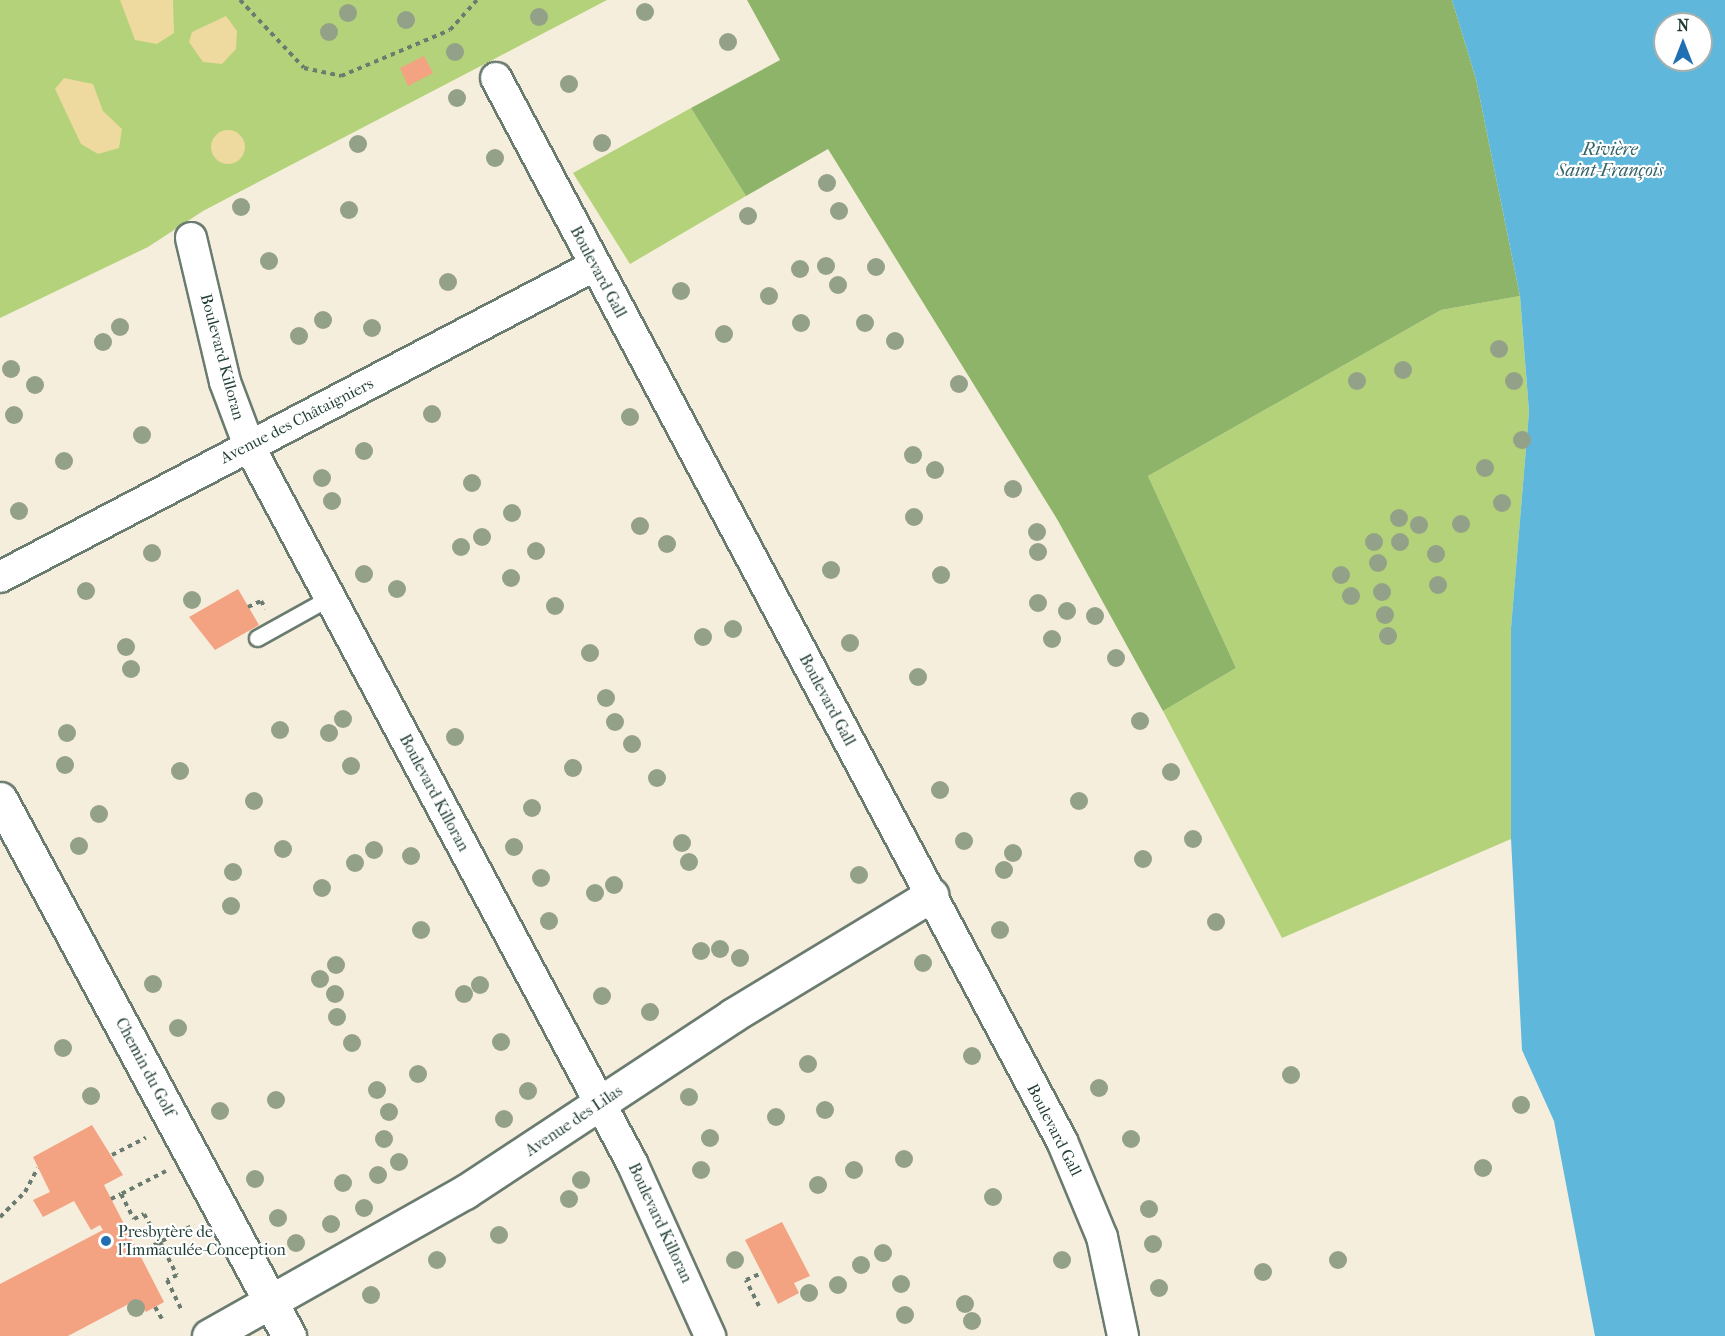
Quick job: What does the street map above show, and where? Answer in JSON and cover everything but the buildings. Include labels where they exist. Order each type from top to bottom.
[{"type":"street","name":"Boulevard Gall","points":[[496,78],[594,266],[932,895],[1084,1191],[1102,1237],[1124,1336]]},
{"type":"street","name":"Boulevard Killoran","points":[[191,238],[225,382],[249,447],[602,1105],[710,1336]]},
{"type":"street","name":"Avenue des Châtaigniers","points":[[0,577],[594,266]]},
{"type":"street","name":"Chemin du Golf","points":[[0,799],[289,1336]]},
{"type":"street","name":"Avenue des Lilas","points":[[208,1336],[421,1218],[602,1105],[716,1027],[932,895]]},
{"type":"lane","points":[[257,638],[329,598]]},
{"type":"path","points":[[240,0],[304,68],[341,76],[450,30],[477,0]]},
{"type":"path","points":[[246,603],[261,601]]},
{"type":"path","points":[[112,1155],[148,1137]]},
{"type":"path","points":[[0,1217],[24,1192],[38,1168]]},
{"type":"path","points":[[111,1199],[166,1171]]},
{"type":"path","points":[[121,1194],[134,1219],[144,1214],[160,1242],[177,1275],[167,1280],[181,1309]]},
{"type":"path","points":[[138,1253],[195,1225]]},
{"type":"path","points":[[759,1306],[746,1280],[762,1273]]},
{"type":"path","points":[[155,1307],[162,1319]]},
{"type":"green space","points":[[0,0],[607,0],[203,211],[148,247],[0,318]]},
{"type":"green space","points":[[747,0],[1452,0],[1476,79],[1520,296],[1441,310],[1148,476],[1236,668],[1163,711],[1057,519],[828,149],[746,196],[691,108],[780,60]]},
{"type":"green space","points":[[691,108],[746,196],[630,264],[573,173]]},
{"type":"green space","points":[[1520,296],[1529,412],[1511,628],[1511,839],[1282,938],[1163,711],[1236,668],[1148,476],[1441,310]]},
{"type":"sand","points":[[120,0],[173,0],[174,33],[157,44],[135,40]]},
{"type":"sand","points":[[226,16],[237,31],[236,49],[222,64],[203,62],[189,42],[192,32]]},
{"type":"sand","points":[[64,78],[93,84],[103,111],[122,129],[119,148],[98,154],[81,144],[55,89]]},
{"type":"sand","points":[[228,130],[240,135],[245,147],[240,159],[228,164],[216,159],[211,147],[216,135]]},
{"type":"water","name":"Rivière Saint-François","points":[[1452,0],[1725,0],[1725,1336],[1595,1336],[1554,1121],[1522,1050],[1511,839],[1511,628],[1529,412],[1520,296],[1476,79]]},
{"type":"place","name":"Presbytère de l'Immaculée-Conception","points":[[106,1241]]}]
